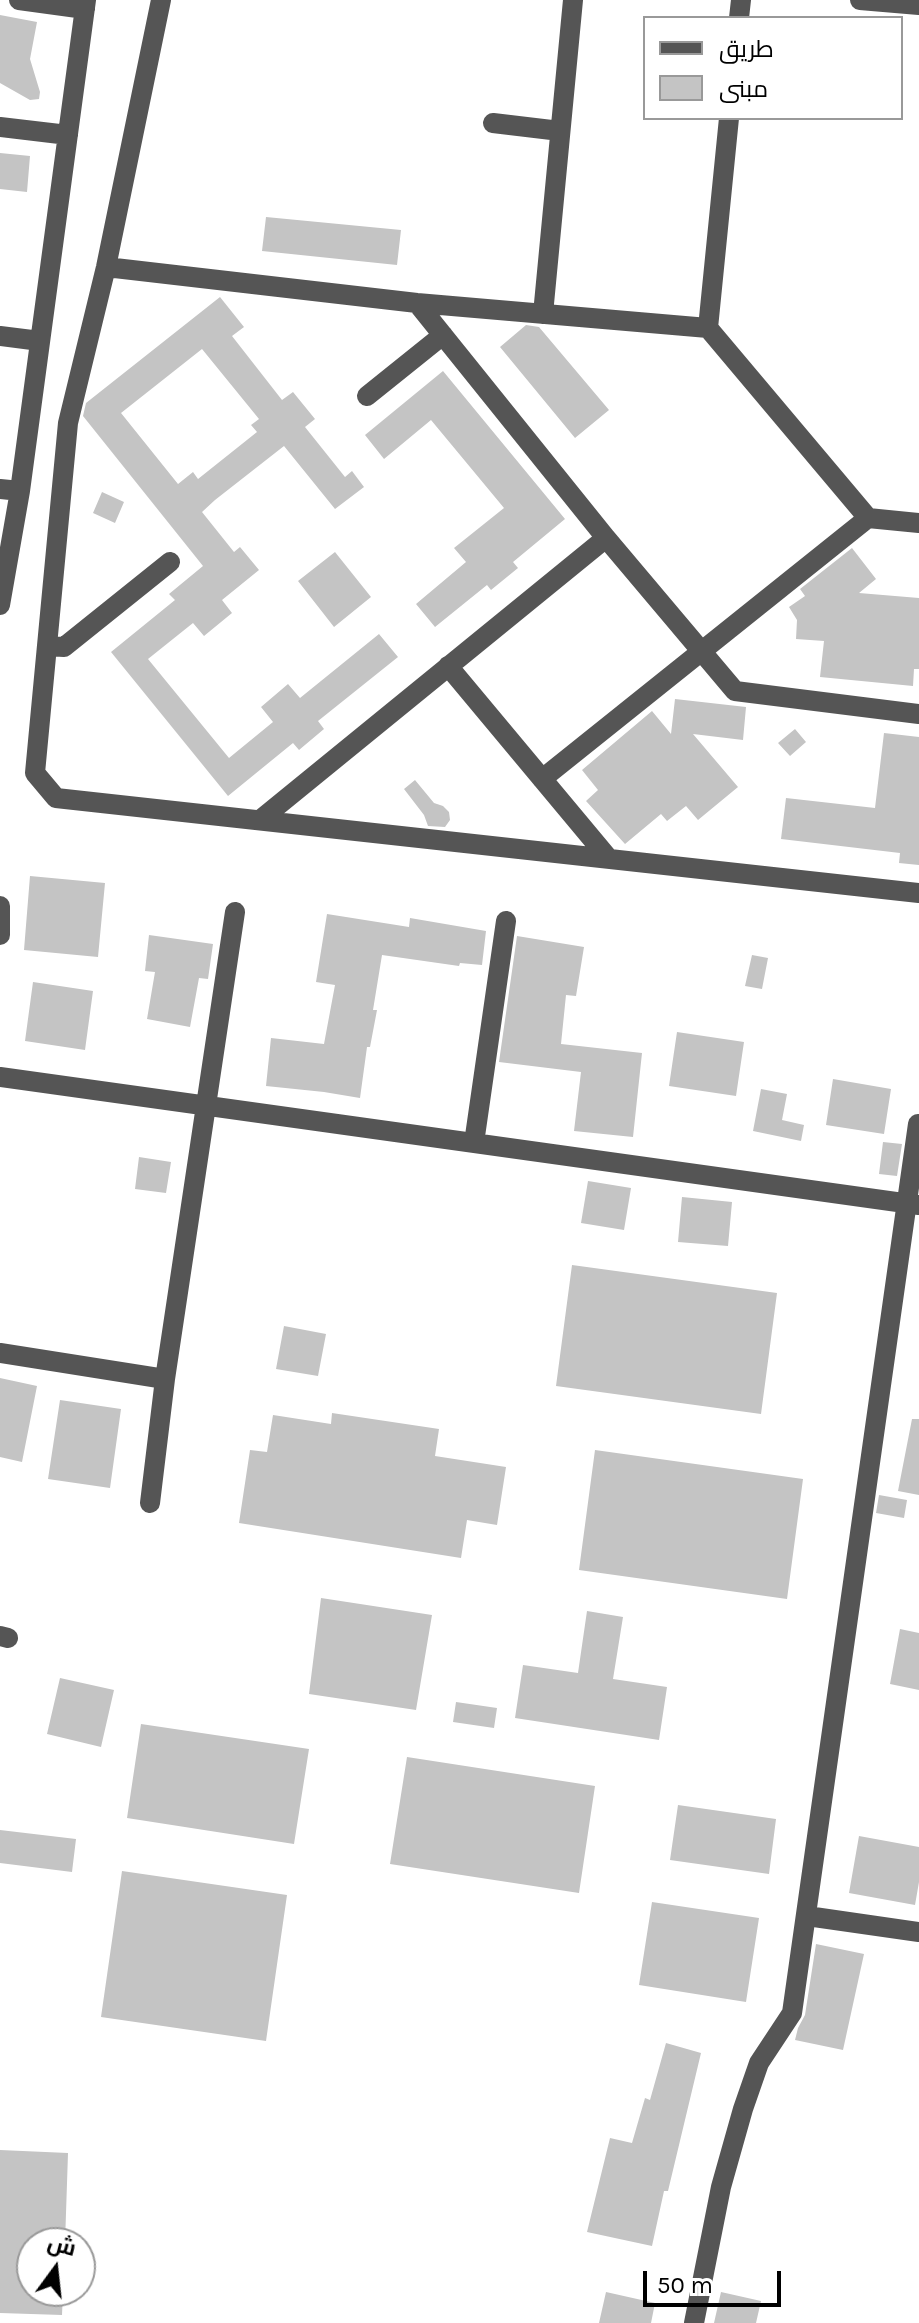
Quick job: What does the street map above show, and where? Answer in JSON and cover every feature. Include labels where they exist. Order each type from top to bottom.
[{"type":"street","points":[[0,605],[10,490],[40,341],[85,4],[19,0]]},
{"type":"street","points":[[161,0],[106,267],[68,423],[35,773],[56,798],[919,893]]},
{"type":"street","points":[[543,314],[573,0]]},
{"type":"street","points":[[860,0],[919,5]]},
{"type":"street","points":[[708,328],[729,120]]},
{"type":"street","points":[[493,123],[560,131]]},
{"type":"street","points":[[0,127],[68,135]]},
{"type":"street","points":[[106,267],[417,303],[708,328],[868,518],[919,523]]},
{"type":"street","points":[[417,303],[606,538],[735,691],[919,714]]},
{"type":"street","points":[[367,396],[443,335]]},
{"type":"street","points":[[0,336],[40,341]]},
{"type":"street","points":[[542,779],[868,518]]},
{"type":"street","points":[[260,820],[606,538]]},
{"type":"street","points":[[47,646],[64,647],[170,562]]},
{"type":"street","points":[[448,666],[609,859]]},
{"type":"street","points":[[0,906],[0,935]]},
{"type":"street","points":[[150,1503],[165,1379],[235,912]]},
{"type":"street","points":[[474,1143],[506,921]]},
{"type":"street","points":[[0,1077],[913,1204]]},
{"type":"street","points":[[694,2323],[721,2187],[743,2109],[759,2063],[792,2013],[913,1204],[918,1124]]},
{"type":"street","points":[[0,1353],[165,1379]]},
{"type":"street","points":[[807,1916],[919,1932]]},
{"type":"building","points":[[0,15],[37,22],[30,59],[40,92],[39,99],[30,100],[0,83]]},
{"type":"building","points":[[0,153],[30,156],[27,192],[0,189]]},
{"type":"building","points":[[266,217],[401,230],[397,265],[262,251]]},
{"type":"building","points":[[220,297],[244,327],[232,336],[282,400],[293,392],[315,419],[305,427],[345,477],[352,471],[364,487],[335,509],[284,446],[202,512],[234,552],[240,547],[259,570],[222,600],[232,613],[204,636],[193,623],[148,659],[229,758],[273,722],[261,707],[288,684],[300,698],[379,634],[398,657],[318,721],[324,729],[299,750],[293,743],[228,796],[111,652],[175,600],[169,594],[203,566],[83,416],[86,403]],"holes":[[[202,349],[259,419],[251,425],[257,432],[198,479],[193,472],[178,484],[121,413]]]},
{"type":"building","points":[[526,325],[539,327],[609,410],[575,438],[500,347]]},
{"type":"building","points":[[443,371],[565,519],[513,562],[518,568],[491,590],[487,585],[435,627],[416,604],[466,562],[454,548],[504,508],[431,420],[384,459],[365,435]]},
{"type":"building","points":[[102,492],[124,502],[115,523],[93,513]]},
{"type":"building","points":[[852,548],[876,579],[859,593],[919,598],[919,669],[914,669],[913,686],[820,677],[824,641],[796,639],[797,620],[789,607],[805,596],[800,589]]},
{"type":"building","points":[[335,552],[371,597],[334,627],[298,581]]},
{"type":"building","points":[[675,699],[746,707],[743,740],[693,734],[738,787],[698,820],[686,806],[667,821],[661,814],[625,844],[586,801],[598,790],[582,770],[652,711],[671,734]]},
{"type":"building","points":[[795,729],[806,742],[790,756],[778,743]]},
{"type":"building","points":[[884,733],[919,737],[919,865],[899,863],[900,853],[781,839],[786,798],[875,808]]},
{"type":"building","points":[[415,780],[434,803],[449,812],[450,820],[445,827],[428,826],[424,815],[404,789]]},
{"type":"building","points":[[30,876],[105,883],[98,957],[24,950]]},
{"type":"building","points":[[327,914],[409,927],[410,918],[486,931],[482,965],[460,963],[459,966],[382,955],[373,1010],[377,1010],[370,1047],[367,1047],[360,1098],[266,1086],[271,1038],[324,1044],[335,985],[316,982]]},
{"type":"building","points":[[149,935],[213,944],[208,979],[199,978],[190,1027],[147,1019],[155,972],[145,971]]},
{"type":"building","points":[[517,936],[584,947],[576,996],[566,995],[561,1044],[642,1053],[633,1137],[574,1131],[581,1072],[499,1062]]},
{"type":"building","points":[[752,955],[768,958],[762,989],[745,986]]},
{"type":"building","points":[[33,982],[93,991],[85,1050],[25,1041]]},
{"type":"building","points":[[677,1032],[744,1042],[736,1096],[669,1086]]},
{"type":"building","points":[[833,1079],[891,1089],[884,1134],[826,1125]]},
{"type":"building","points":[[761,1089],[787,1094],[782,1120],[804,1125],[801,1141],[753,1131]]},
{"type":"building","points":[[883,1142],[902,1144],[897,1176],[879,1174]]},
{"type":"building","points":[[139,1157],[171,1162],[166,1193],[135,1189]]},
{"type":"building","points":[[588,1181],[631,1188],[624,1230],[581,1223]]},
{"type":"building","points":[[682,1197],[732,1202],[728,1246],[678,1242]]},
{"type":"building","points":[[572,1265],[777,1293],[761,1414],[556,1386]]},
{"type":"building","points":[[284,1326],[326,1334],[318,1376],[276,1369]]},
{"type":"building","points":[[0,1378],[37,1386],[22,1462],[0,1457]]},
{"type":"building","points":[[60,1400],[121,1409],[110,1488],[48,1479]]},
{"type":"building","points":[[332,1413],[439,1429],[435,1456],[506,1467],[497,1525],[467,1520],[461,1558],[239,1523],[250,1450],[267,1452],[273,1415],[331,1424]]},
{"type":"building","points":[[912,1419],[919,1419],[919,1495],[898,1491]]},
{"type":"building","points":[[595,1450],[803,1479],[787,1599],[579,1570]]},
{"type":"building","points":[[879,1495],[907,1500],[904,1518],[876,1513]]},
{"type":"building","points":[[321,1598],[432,1615],[416,1710],[309,1694]]},
{"type":"building","points":[[587,1611],[623,1617],[613,1679],[667,1687],[659,1740],[515,1718],[523,1665],[578,1673]]},
{"type":"building","points":[[900,1629],[919,1633],[919,1690],[890,1684]]},
{"type":"building","points":[[60,1678],[114,1690],[101,1747],[47,1734]]},
{"type":"building","points":[[456,1702],[497,1708],[494,1728],[453,1722]]},
{"type":"building","points":[[141,1724],[309,1749],[294,1844],[127,1818]]},
{"type":"building","points":[[407,1757],[595,1786],[579,1893],[390,1864]]},
{"type":"building","points":[[678,1805],[776,1819],[769,1874],[670,1860]]},
{"type":"building","points":[[0,1830],[76,1839],[72,1872],[0,1863]]},
{"type":"building","points":[[859,1836],[919,1847],[919,1882],[915,1905],[849,1893]]},
{"type":"building","points":[[122,1871],[287,1895],[266,2041],[101,2017]]},
{"type":"building","points":[[652,1902],[759,1918],[746,2002],[639,1985]]},
{"type":"building","points":[[816,1944],[864,1954],[843,2050],[795,2040],[805,2015]]},
{"type":"building","points":[[666,2043],[701,2053],[652,2246],[587,2232],[610,2138],[632,2143],[645,2098],[650,2100]]},
{"type":"building","points":[[0,2150],[68,2153],[66,2227],[16,2227],[16,2307],[62,2307],[62,2315],[0,2313]]},
{"type":"building","points":[[606,2292],[655,2303],[651,2323],[599,2323]]},
{"type":"building","points":[[721,2292],[761,2301],[756,2323],[714,2323]]}]
